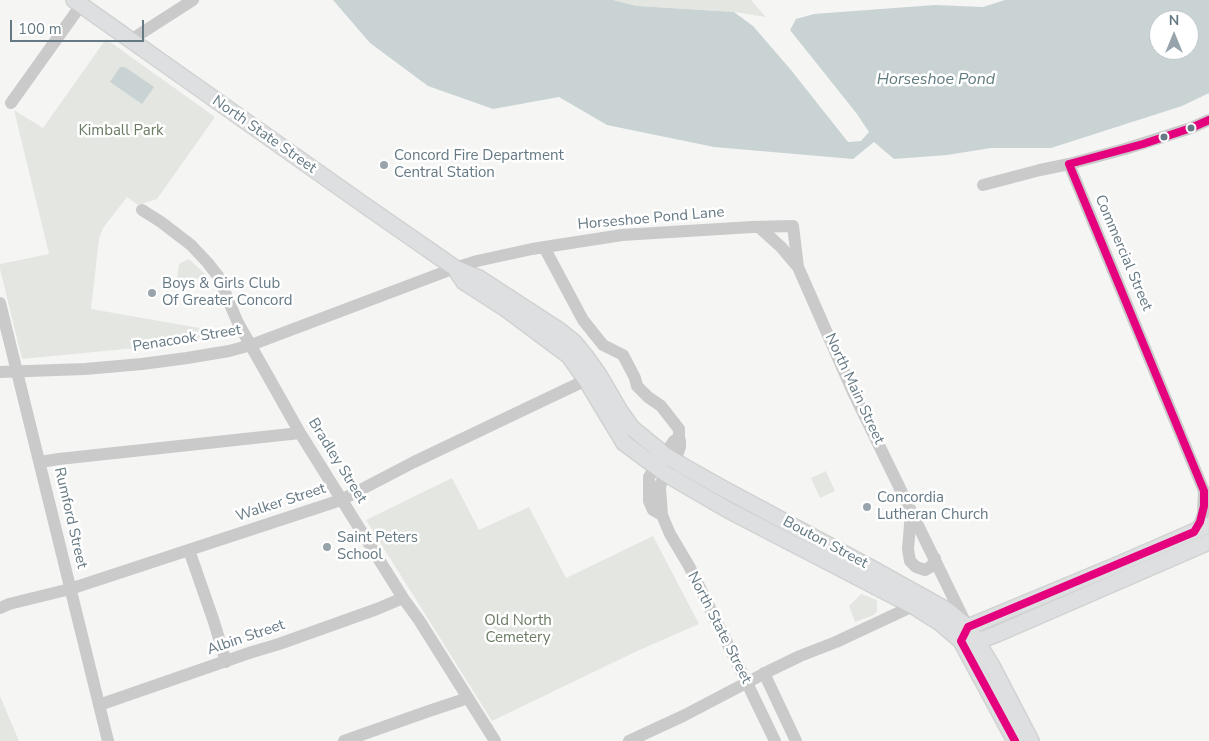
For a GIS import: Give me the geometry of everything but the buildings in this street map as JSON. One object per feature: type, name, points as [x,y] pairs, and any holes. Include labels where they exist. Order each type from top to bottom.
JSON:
[{"type":"main road","name":"North State Street","points":[[78,3],[455,268],[479,278],[559,330],[574,342],[600,375],[632,428],[670,458]]},
{"type":"main road","name":"North State Street","points":[[455,268],[464,282],[513,314],[569,356],[586,380],[624,443],[660,470]]},
{"type":"main road","name":"Bouton Street","points":[[670,458],[947,610],[968,627],[978,642]]},
{"type":"main road","name":"Bouton Street","points":[[660,470],[728,510],[913,606],[940,623],[961,641]]},
{"type":"main road","points":[[961,641],[978,642],[1120,572],[1173,549],[1194,532],[1209,525]]},
{"type":"main road","points":[[1173,549],[1206,545]]},
{"type":"main road","points":[[961,641],[968,627],[1120,572]]},
{"type":"main road","points":[[961,641],[1015,741]]},
{"type":"main road","points":[[978,642],[1031,741]]},
{"type":"street","points":[[131,41],[193,0]]},
{"type":"street","points":[[11,104],[78,3]]},
{"type":"street","points":[[983,185],[1151,142],[1209,120]]},
{"type":"street","name":"Commercial Street","points":[[1068,164],[1207,493],[1203,514],[1194,532]]},
{"type":"street","name":"Bradley Street","points":[[142,210],[191,244],[213,269],[222,283],[238,323],[300,432],[341,500],[495,741]]},
{"type":"street","name":"Horseshoe Pond Lane","points":[[455,268],[510,253],[622,235],[793,226]]},
{"type":"street","name":"North Main Street","points":[[793,226],[798,267]]},
{"type":"street","name":"North Main Street","points":[[759,227],[781,247],[798,267],[853,392],[968,627]]},
{"type":"street","points":[[544,247],[583,320],[603,345],[622,355],[635,378],[637,386],[648,398],[661,406],[679,429],[679,438],[674,442],[670,458]]},
{"type":"street","name":"Penacook Street","points":[[0,372],[85,369],[142,364],[229,351],[251,345],[455,268]]},
{"type":"street","name":"Rumford Street","points":[[0,303],[108,741]]},
{"type":"street","name":"Walker Street","points":[[0,608],[9,604],[70,589],[341,500],[414,462],[586,380]]},
{"type":"street","points":[[40,462],[300,432]]},
{"type":"street","name":"North State Street","points":[[670,458],[660,470],[649,477],[649,501],[653,510],[662,515],[670,534],[689,566],[775,741]]},
{"type":"street","points":[[911,510],[908,549],[910,561],[916,567],[925,570],[932,566],[935,558]]},
{"type":"street","points":[[189,550],[226,662]]},
{"type":"street","name":"Albin Street","points":[[99,705],[304,635],[403,598]]},
{"type":"street","points":[[629,741],[683,716],[764,673],[913,606]]},
{"type":"street","points":[[764,673],[796,741]]},
{"type":"street","points":[[344,741],[372,737],[429,711],[468,698]]},
{"type":"green space","points":[[613,0],[751,0],[766,17],[734,12],[637,6]]},
{"type":"green space","name":"Kimball Park","points":[[106,39],[215,117],[157,199],[138,205],[127,197],[103,228],[99,239],[91,309],[234,334],[146,347],[22,359],[0,264],[49,254],[14,110],[43,128]]},
{"type":"green space","points":[[189,259],[207,276],[207,280],[177,278],[179,264]]},
{"type":"green space","points":[[826,471],[835,491],[820,498],[811,478]]},
{"type":"green space","name":"Old North Cemetery","points":[[452,478],[479,530],[529,507],[566,578],[653,536],[699,624],[635,652],[492,721],[366,520]]},
{"type":"green space","points":[[861,594],[877,600],[877,611],[874,615],[855,622],[849,606]]},
{"type":"green space","points":[[0,696],[19,741],[0,741]]},
{"type":"water","name":"Horseshoe Pond","points":[[333,0],[613,0],[637,6],[734,12],[753,26],[791,70],[848,142],[861,141],[869,132],[857,114],[790,30],[796,19],[814,14],[935,5],[983,7],[1005,0],[1209,0],[1209,93],[1182,106],[1051,148],[991,148],[947,155],[894,159],[874,142],[853,159],[714,147],[607,125],[559,97],[493,109],[428,86],[370,43]]},
{"type":"water","points":[[120,67],[125,67],[154,87],[142,104],[110,82]]},
{"type":"transit line","points":[[1015,741],[961,641],[968,627],[1194,532],[1200,522],[1204,506],[1204,491],[1069,164],[1143,144],[1209,120]]},
{"type":"place","name":"Concord Fire Department Central Station","points":[[384,165]]},
{"type":"place","name":"Boys & Girls Club Of Greater Concord","points":[[152,293]]},
{"type":"place","name":"Concordia Lutheran Church","points":[[867,507]]},
{"type":"place","name":"Saint Peters School","points":[[327,547]]}]
